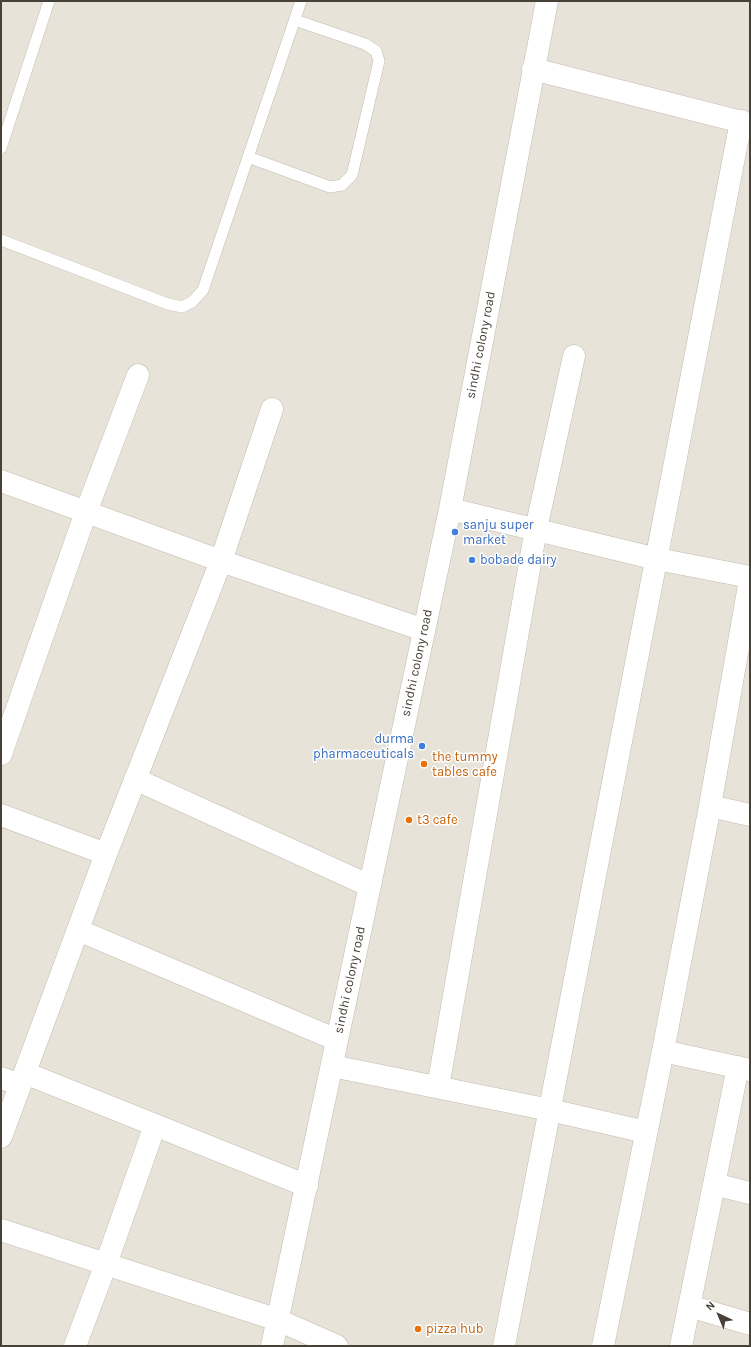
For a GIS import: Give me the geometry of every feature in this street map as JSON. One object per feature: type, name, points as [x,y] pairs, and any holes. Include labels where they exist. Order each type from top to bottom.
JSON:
[{"type":"street","name":"sindhi colony road","points":[[272,1346],[450,509],[547,1]]},
{"type":"street","points":[[504,1346],[657,559],[745,122],[533,69]]},
{"type":"street","points":[[438,1087],[536,530],[574,356]]},
{"type":"street","points":[[1,754],[86,512],[138,375]]},
{"type":"street","points":[[1,1137],[15,1079],[78,930],[135,779],[221,561],[272,408]]},
{"type":"street","points":[[1,481],[221,561],[424,630]]},
{"type":"street","points":[[450,509],[657,559],[750,578],[710,806],[663,1051],[603,1346]]},
{"type":"street","points":[[135,779],[370,886]]},
{"type":"street","points":[[710,806],[750,816]]},
{"type":"street","points":[[1,815],[106,854]]},
{"type":"street","points":[[78,930],[337,1040]]},
{"type":"street","points":[[663,1051],[744,1068],[714,1184],[681,1346]]},
{"type":"street","points":[[332,1066],[550,1110],[646,1132]]},
{"type":"street","points":[[15,1079],[154,1125],[307,1186]]},
{"type":"street","points":[[75,1346],[106,1264],[154,1125]]},
{"type":"street","points":[[714,1184],[750,1194]]},
{"type":"street","points":[[1,1230],[278,1320],[337,1346]]},
{"type":"street","points":[[689,1306],[750,1324]]},
{"type":"lane","points":[[1,148],[49,1]]},
{"type":"lane","points":[[1,240],[168,304],[182,307],[192,302],[203,290],[301,1]]},
{"type":"lane","points":[[248,157],[330,187],[342,185],[352,175],[379,61],[376,51],[365,44],[295,20]]},
{"type":"shaded area","points":[[1,1],[750,1],[750,1346],[1,1346]]},
{"type":"place","name":"sanju super market","points":[[455,532]]},
{"type":"place","name":"bobade dairy","points":[[472,560]]},
{"type":"place","name":"durma pharmaceuticals","points":[[422,746]]},
{"type":"place","name":"the tummy tables cafe","points":[[424,764]]},
{"type":"place","name":"t3 cafe","points":[[409,820]]},
{"type":"place","name":"pizza hub","points":[[418,1329]]}]
